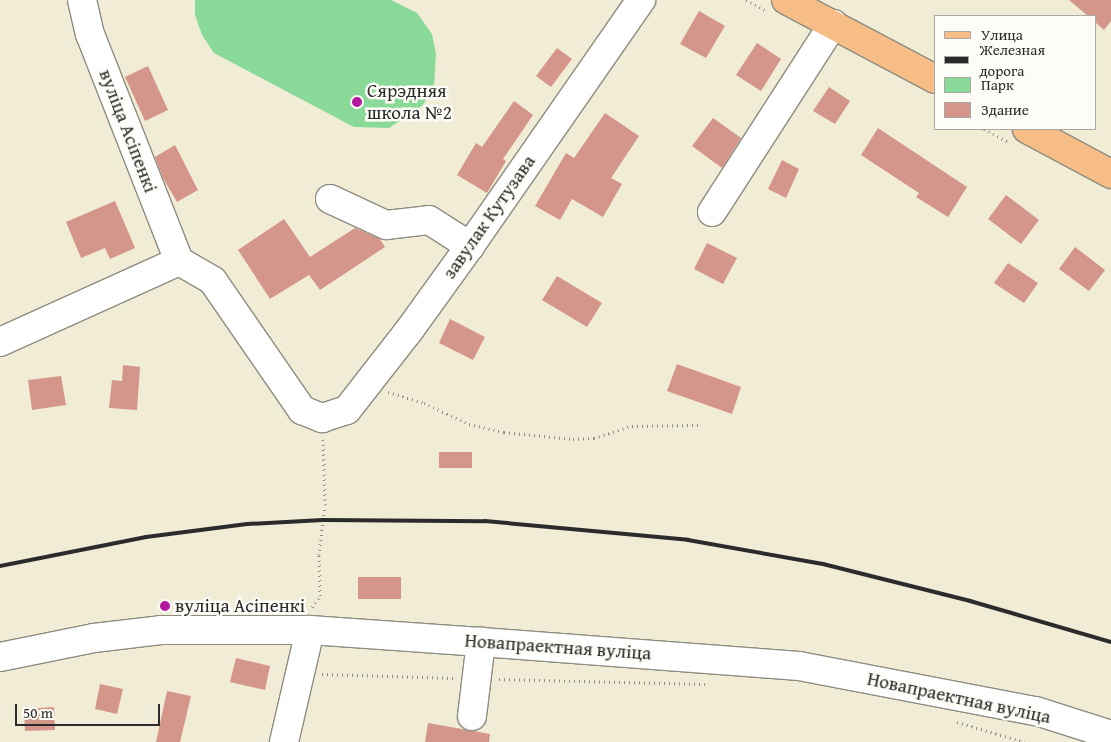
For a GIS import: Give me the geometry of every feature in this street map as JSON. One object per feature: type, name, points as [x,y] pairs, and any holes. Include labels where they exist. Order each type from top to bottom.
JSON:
[{"type":"main road","points":[[786,0],[934,78]]},
{"type":"main road","points":[[1029,130],[1111,174]]},
{"type":"street","name":"вуліца Асіпенкі","points":[[82,0],[90,34],[179,261]]},
{"type":"street","name":"завулак Кутузава","points":[[322,418],[347,410],[470,246],[641,0]]},
{"type":"street","points":[[712,212],[833,24]]},
{"type":"street","points":[[330,199],[386,225],[430,220],[470,246]]},
{"type":"street","points":[[0,342],[179,261],[213,281],[302,410],[322,418]]},
{"type":"street","points":[[284,742],[301,673],[311,619]]},
{"type":"street","name":"Новапраектная вуліца","points":[[0,657],[94,638],[161,630],[311,619],[480,642],[799,666],[1036,711],[1111,735]]},
{"type":"street","points":[[472,716],[480,642]]},
{"type":"path","points":[[366,385],[424,403],[469,424],[504,432],[573,440],[594,438],[632,426],[698,425]]},
{"type":"path","points":[[311,619],[320,596],[319,555],[325,505],[322,418]]},
{"type":"path","points":[[301,673],[712,684]]},
{"type":"path","points":[[948,719],[1024,742]]},
{"type":"green space","name":"Сярэдняя школа №2","points":[[195,0],[391,0],[417,13],[432,34],[436,54],[434,86],[423,105],[389,128],[354,127],[214,53],[202,35],[195,15]]},
{"type":"building","points":[[1069,0],[1111,0],[1111,21],[1104,30],[1096,23],[1096,15],[1087,15]]},
{"type":"building","points":[[699,11],[725,26],[706,58],[680,44]]},
{"type":"building","points":[[757,43],[781,59],[761,91],[736,75]]},
{"type":"building","points":[[557,48],[572,59],[551,87],[536,76]]},
{"type":"building","points":[[148,66],[168,110],[145,121],[125,77]]},
{"type":"building","points":[[829,87],[850,101],[835,124],[813,111]]},
{"type":"building","points":[[514,101],[533,115],[503,159],[506,161],[487,193],[457,175],[476,143],[482,147]]},
{"type":"building","points":[[605,113],[639,136],[611,178],[622,184],[603,217],[572,199],[560,220],[535,206],[566,153],[574,158]]},
{"type":"building","points":[[713,118],[741,138],[722,168],[692,146]]},
{"type":"building","points":[[878,128],[967,187],[948,217],[916,197],[919,193],[861,155]]},
{"type":"building","points":[[175,145],[198,190],[177,202],[163,178],[155,157]]},
{"type":"building","points":[[782,160],[799,169],[786,198],[768,189]]},
{"type":"building","points":[[1006,195],[1039,220],[1021,244],[988,219]]},
{"type":"building","points":[[115,201],[135,248],[110,259],[105,248],[81,258],[66,222]]},
{"type":"building","points":[[284,219],[310,257],[355,228],[380,239],[385,247],[320,290],[309,275],[270,299],[238,250]]},
{"type":"building","points":[[707,243],[737,258],[723,284],[694,269]]},
{"type":"building","points":[[1075,247],[1105,270],[1089,291],[1059,269]]},
{"type":"building","points":[[1008,263],[1038,283],[1024,303],[994,283]]},
{"type":"building","points":[[557,276],[602,303],[587,327],[542,300]]},
{"type":"building","points":[[450,319],[485,337],[473,360],[439,343]]},
{"type":"building","points":[[677,364],[741,387],[732,414],[667,391]]},
{"type":"building","points":[[123,365],[140,367],[137,410],[109,408],[112,380],[122,381]]},
{"type":"building","points":[[61,376],[66,405],[32,410],[28,380]]},
{"type":"building","points":[[439,452],[472,452],[472,468],[439,468]]},
{"type":"building","points":[[358,577],[401,577],[401,599],[358,599]]},
{"type":"building","points":[[236,658],[270,666],[265,690],[230,682]]},
{"type":"building","points":[[100,684],[123,689],[117,714],[95,709]]},
{"type":"building","points":[[167,691],[191,696],[180,742],[156,742]]},
{"type":"building","points":[[54,707],[55,730],[25,731],[24,709]]},
{"type":"building","points":[[428,723],[490,734],[489,742],[425,742]]},
{"type":"railway","points":[[0,566],[146,537],[247,524],[323,520],[485,521],[688,540],[823,564],[970,601],[1111,642]]},
{"type":"place","name":"Сярэдняя школа №2","points":[[357,102]]},
{"type":"place","name":"вуліца Асіпенкі","points":[[165,606]]}]
